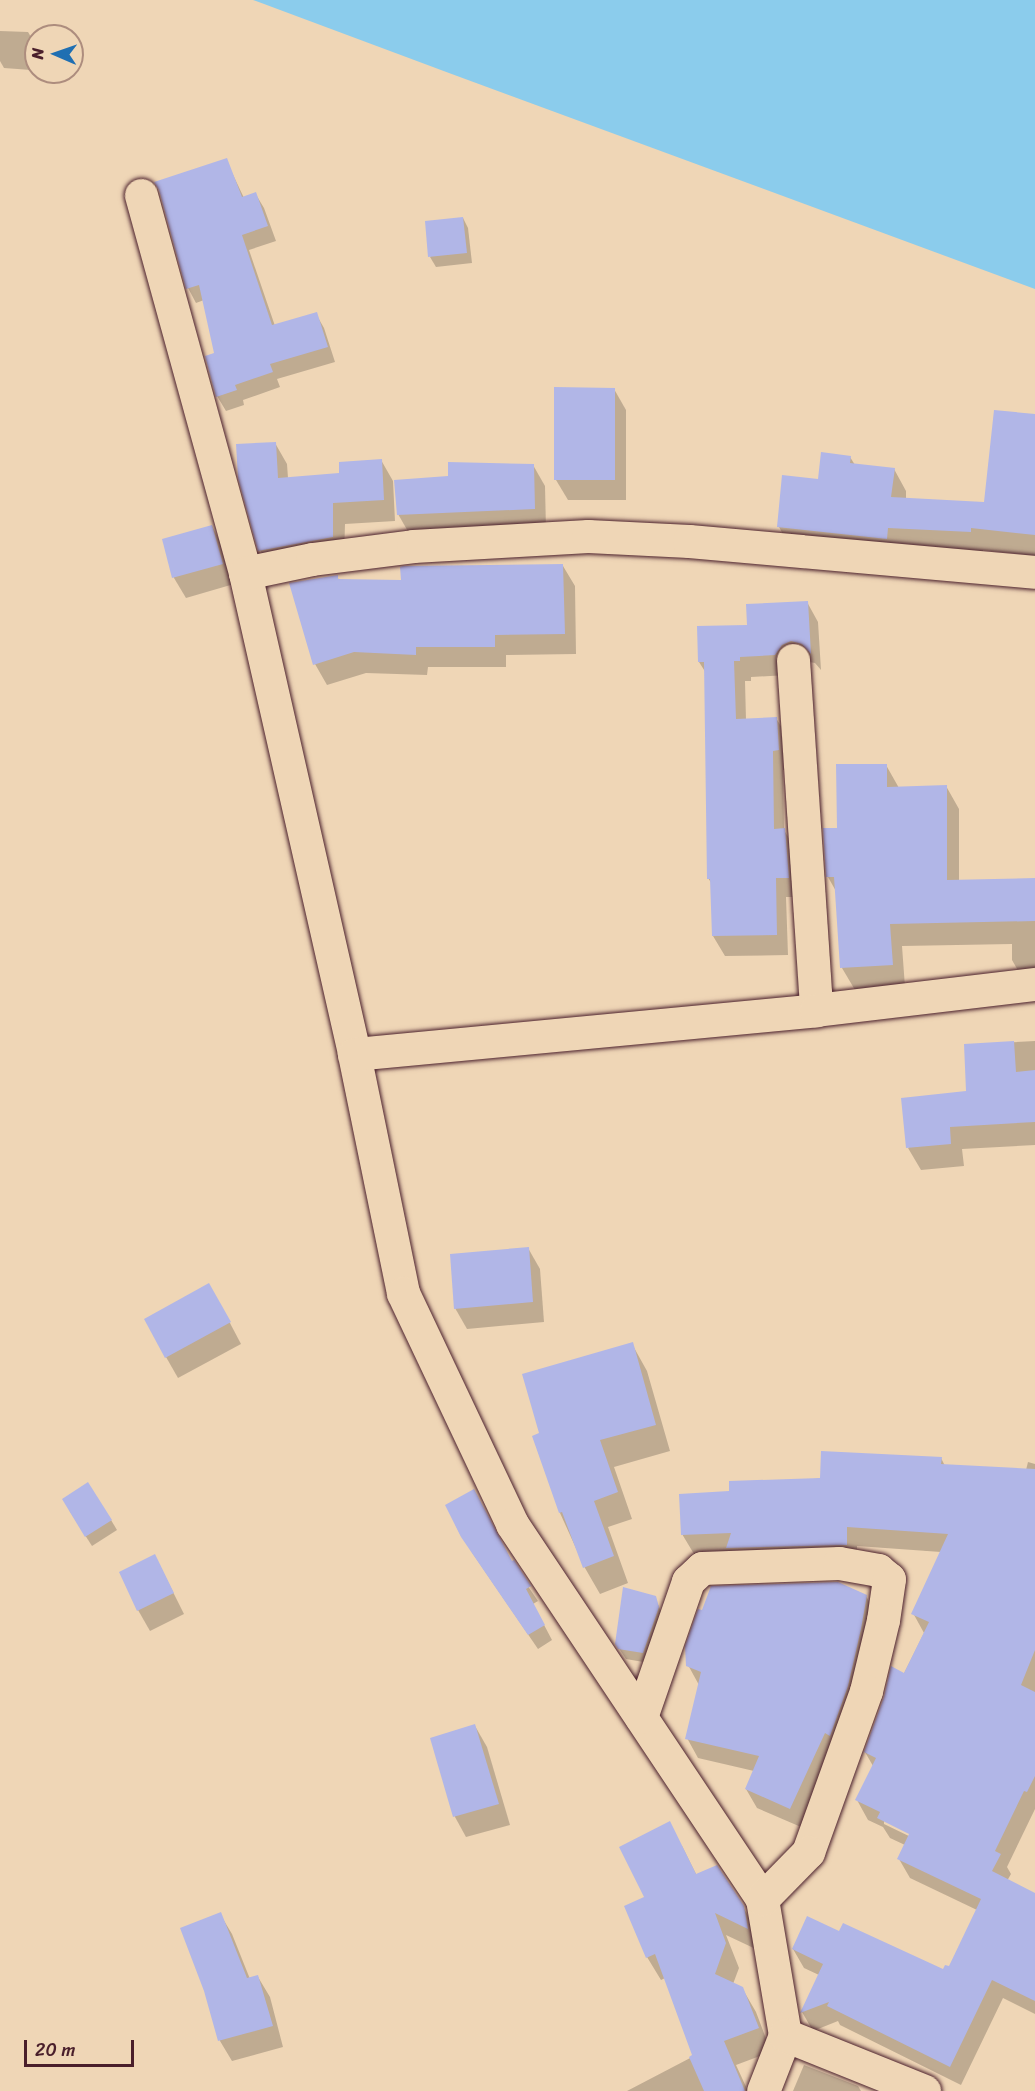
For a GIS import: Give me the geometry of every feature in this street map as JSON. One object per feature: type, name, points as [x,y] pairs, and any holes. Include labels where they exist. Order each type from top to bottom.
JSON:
[{"type":"street","points":[[141,195],[245,573],[354,1054],[403,1293],[512,1524],[762,1899],[785,2035],[763,2091]]},
{"type":"street","points":[[245,573],[312,560],[413,546],[588,536],[689,541],[1035,572]]},
{"type":"street","points":[[793,660],[816,1010]]},
{"type":"street","points":[[354,1054],[816,1010],[1035,984]]},
{"type":"street","points":[[641,1717],[688,1581],[702,1568],[839,1563],[878,1570],[889,1579],[883,1620],[866,1691],[808,1852],[762,1899]]},
{"type":"street","points":[[785,2035],[924,2091]]},
{"type":"water","points":[[253,0],[1035,0],[1035,289],[449,73]]},
{"type":"building","points":[[227,158],[242,197],[256,192],[268,226],[242,235],[272,325],[317,312],[328,347],[270,364],[273,372],[235,385],[237,390],[216,397],[205,356],[214,353],[199,285],[186,289],[159,190],[154,182]]},
{"type":"building","points":[[463,217],[467,253],[428,257],[425,221]]},
{"type":"building","points":[[554,387],[615,388],[615,480],[554,480]]},
{"type":"building","points":[[994,410],[1035,414],[1035,535],[971,528],[971,532],[888,528],[887,539],[777,527],[782,475],[818,479],[821,452],[851,456],[850,463],[895,468],[891,497],[984,502]]},
{"type":"building","points":[[276,442],[278,478],[339,473],[339,462],[382,459],[384,500],[333,503],[333,537],[258,551],[238,478],[236,444]]},
{"type":"building","points":[[448,462],[534,464],[535,509],[397,515],[394,480],[448,476]]},
{"type":"building","points":[[212,525],[223,564],[172,578],[162,539]]},
{"type":"building","points":[[563,564],[565,634],[495,635],[495,647],[416,647],[416,655],[354,652],[313,665],[289,583],[338,575],[338,579],[401,580],[400,567],[403,566]]},
{"type":"building","points":[[808,601],[811,654],[802,644],[791,641],[782,645],[775,655],[740,657],[740,661],[734,661],[736,719],[777,717],[779,750],[773,751],[774,829],[785,828],[789,878],[776,878],[777,935],[712,936],[710,879],[707,879],[704,662],[698,662],[697,626],[747,625],[746,604]]},
{"type":"building","points":[[836,764],[887,764],[887,787],[947,785],[947,880],[1035,878],[1035,921],[890,924],[893,965],[840,968],[834,877],[826,877],[823,828],[837,828]]},
{"type":"building","points":[[1014,1041],[1016,1072],[1035,1070],[1035,1122],[950,1127],[951,1144],[906,1148],[901,1098],[966,1091],[964,1044]]},
{"type":"building","points":[[529,1247],[533,1302],[454,1309],[450,1254]]},
{"type":"building","points":[[209,1283],[231,1322],[165,1358],[144,1319]]},
{"type":"building","points":[[633,1342],[656,1425],[600,1440],[618,1492],[594,1501],[614,1556],[583,1568],[562,1512],[559,1513],[532,1436],[539,1433],[522,1374]]},
{"type":"building","points":[[821,1451],[942,1457],[941,1464],[1035,1469],[1035,1650],[1021,1685],[1035,1692],[1035,1776],[1027,1792],[1024,1791],[995,1851],[1001,1854],[992,1871],[1035,1893],[1035,2001],[992,1980],[950,2067],[827,2006],[829,2002],[800,2013],[823,1964],[792,1949],[807,1916],[839,1931],[843,1923],[943,1969],[945,1965],[949,1966],[981,1899],[897,1859],[909,1834],[877,1818],[880,1812],[855,1800],[876,1758],[864,1752],[884,1697],[891,1666],[904,1673],[929,1622],[911,1614],[948,1534],[847,1527],[847,1545],[726,1548],[731,1533],[681,1535],[679,1494],[729,1491],[729,1481],[820,1478]]},
{"type":"building","points":[[88,1482],[112,1520],[85,1537],[62,1499]]},
{"type":"building","points":[[474,1489],[512,1561],[514,1560],[531,1586],[526,1589],[545,1625],[528,1635],[461,1537],[445,1505]]},
{"type":"building","points":[[155,1554],[174,1593],[137,1611],[119,1572]]},
{"type":"building","points":[[838,1582],[867,1595],[861,1629],[848,1686],[830,1736],[825,1733],[790,1809],[745,1789],[759,1756],[685,1739],[701,1672],[686,1666],[685,1646],[698,1609],[702,1610],[711,1586]]},
{"type":"building","points":[[623,1587],[656,1596],[659,1607],[643,1653],[618,1649],[615,1644]]},
{"type":"building","points":[[475,1724],[499,1804],[453,1817],[430,1738]]},
{"type":"building","points":[[670,1821],[696,1874],[717,1865],[744,1906],[748,1929],[715,1913],[726,1943],[715,1974],[743,1987],[759,2028],[724,2041],[745,2091],[704,2091],[689,2057],[692,2055],[655,1954],[646,1958],[624,1906],[644,1897],[619,1847]]},
{"type":"building","points":[[221,1912],[247,1978],[258,1975],[273,2026],[218,2041],[204,1991],[180,1928]]}]
